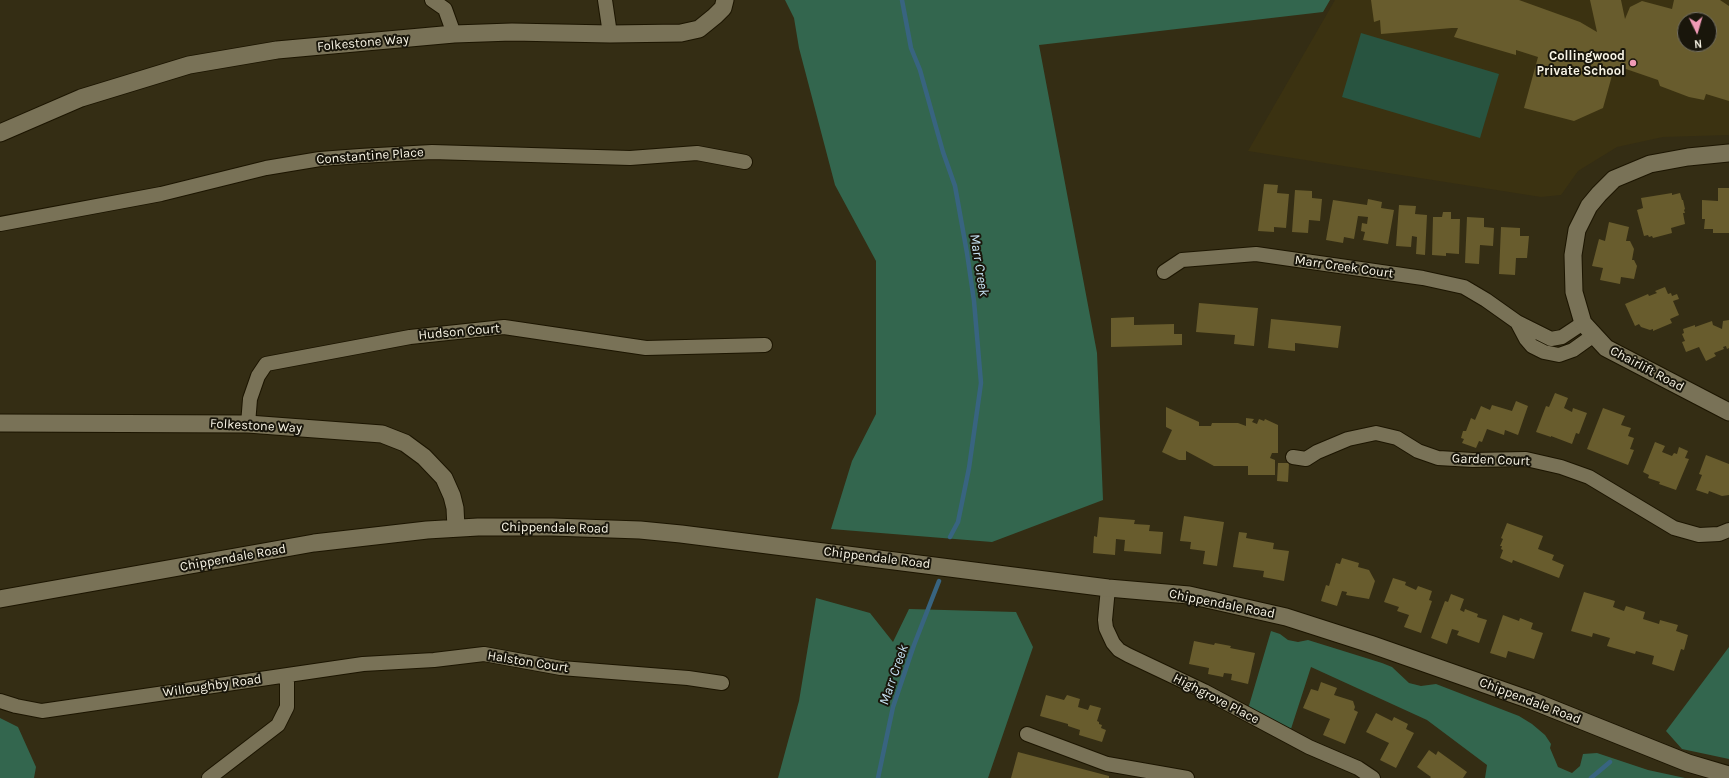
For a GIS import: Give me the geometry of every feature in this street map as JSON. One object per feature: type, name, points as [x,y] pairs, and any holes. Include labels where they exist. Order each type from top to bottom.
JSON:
[{"type":"street","points":[[432,0],[445,9],[454,34]]},
{"type":"street","points":[[605,0],[610,34]]},
{"type":"street","name":"Folkestone Way","points":[[0,133],[80,98],[189,65],[277,50],[454,34],[512,32],[610,34],[681,33],[699,29],[719,12],[725,0]]},
{"type":"street","name":"Constantine Place","points":[[0,224],[160,194],[266,168],[320,159],[353,156],[432,152],[630,158],[696,152],[745,162]]},
{"type":"street","name":"Chairlift Road","points":[[1729,153],[1688,157],[1650,164],[1614,179],[1598,194],[1589,206],[1577,230],[1573,255],[1574,292],[1589,329],[1606,348],[1729,412]]},
{"type":"street","name":"Marr Creek Court","points":[[1164,272],[1182,260],[1256,254],[1408,276],[1464,287],[1486,300],[1517,322],[1551,339],[1589,329]]},
{"type":"street","name":"Hudson Court","points":[[248,424],[250,399],[258,376],[266,364],[410,337],[504,327],[646,348],[765,345]]},
{"type":"street","name":"Folkestone Way","points":[[0,423],[248,424],[382,434],[405,443],[424,457],[444,478],[451,492],[455,508],[456,528]]},
{"type":"street","name":"Garden Court","points":[[1293,457],[1306,459],[1317,452],[1348,439],[1376,433],[1397,438],[1418,451],[1438,458],[1473,460],[1526,459],[1561,467],[1589,477],[1674,528],[1699,535],[1718,534],[1729,530]]},
{"type":"street","name":"Chippendale Road","points":[[0,599],[314,543],[366,536],[456,528],[552,527],[654,531],[844,553],[1108,588],[1189,595],[1286,617],[1370,644],[1533,701],[1688,763],[1729,775]]},
{"type":"street","name":"Highgrove Place","points":[[1108,588],[1105,620],[1106,628],[1113,643],[1120,650],[1204,691],[1309,747],[1358,768],[1373,778]]},
{"type":"street","name":"Halston Court","points":[[287,676],[363,664],[434,660],[484,654],[561,668],[688,678],[722,683]]},
{"type":"street","points":[[209,778],[278,725],[287,707],[287,676]]},
{"type":"street","name":"Willoughby Road","points":[[0,701],[16,706],[42,710],[287,676]]},
{"type":"street","points":[[1027,734],[1107,764],[1187,778]]},
{"type":"shaded area","points":[[1335,0],[1729,0],[1729,135],[1663,137],[1617,147],[1578,171],[1561,195],[1541,197],[1248,151]]},
{"type":"green space","points":[[785,0],[1330,0],[1323,12],[1039,45],[1097,353],[1103,500],[992,542],[831,529],[852,461],[876,414],[876,261],[835,185],[799,48],[794,18]]},
{"type":"green space","points":[[1361,33],[1499,74],[1480,138],[1342,97]]},
{"type":"green space","points":[[816,598],[870,613],[893,642],[909,609],[1016,612],[1033,647],[988,778],[778,778],[799,701]]},
{"type":"green space","points":[[1271,631],[1280,634],[1288,640],[1298,642],[1308,640],[1382,663],[1392,667],[1409,683],[1421,686],[1436,684],[1519,716],[1532,724],[1545,735],[1551,744],[1550,748],[1558,767],[1572,773],[1580,766],[1583,754],[1597,753],[1648,770],[1685,778],[1485,778],[1487,765],[1427,720],[1311,667],[1290,732],[1248,709]]},
{"type":"green space","points":[[1729,647],[1729,759],[1682,749],[1666,731]]},
{"type":"green space","points":[[0,718],[18,727],[36,767],[34,778],[0,778]]},
{"type":"building","name":"Collingwood Private School","points":[[1371,0],[1519,0],[1580,22],[1597,32],[1590,0],[1621,0],[1625,19],[1630,7],[1642,1],[1672,9],[1674,0],[1720,0],[1729,6],[1729,101],[1706,94],[1704,100],[1689,97],[1660,86],[1658,80],[1626,69],[1613,72],[1603,108],[1574,121],[1524,108],[1538,57],[1516,50],[1516,55],[1454,37],[1458,28],[1381,34],[1380,20],[1374,22]]},
{"type":"building","points":[[1264,184],[1278,185],[1277,193],[1289,194],[1286,228],[1274,227],[1274,232],[1258,231]]},
{"type":"building","points":[[1718,188],[1729,188],[1729,233],[1713,233],[1713,229],[1704,229],[1705,219],[1702,219],[1702,200],[1718,201]]},
{"type":"building","points":[[1295,190],[1312,191],[1312,198],[1322,199],[1320,221],[1309,220],[1308,233],[1292,232]]},
{"type":"building","points":[[1672,193],[1672,195],[1680,193],[1683,200],[1685,209],[1685,213],[1683,213],[1685,224],[1671,228],[1672,233],[1653,238],[1652,236],[1649,237],[1648,235],[1644,236],[1637,210],[1643,208],[1641,198]]},
{"type":"building","points":[[1368,199],[1382,202],[1381,208],[1394,210],[1388,244],[1363,240],[1365,232],[1361,231],[1362,223],[1367,224],[1368,217],[1358,216],[1354,239],[1344,237],[1343,243],[1326,240],[1333,200],[1367,205]]},
{"type":"building","points":[[1399,205],[1416,206],[1415,214],[1427,215],[1425,255],[1416,254],[1417,237],[1412,236],[1411,247],[1396,246]]},
{"type":"building","points":[[1443,212],[1451,212],[1451,219],[1460,219],[1459,254],[1446,253],[1446,256],[1432,255],[1433,217],[1442,217]]},
{"type":"building","points":[[1467,217],[1484,218],[1484,227],[1494,228],[1493,246],[1480,245],[1479,264],[1465,263]]},
{"type":"building","points":[[1609,222],[1629,227],[1626,241],[1630,241],[1634,249],[1632,260],[1634,260],[1637,266],[1634,279],[1621,277],[1620,284],[1600,280],[1603,268],[1592,266],[1599,239],[1605,241]]},
{"type":"building","points":[[1501,227],[1520,228],[1520,236],[1529,236],[1527,258],[1516,258],[1515,275],[1499,274]]},
{"type":"building","points":[[1665,287],[1668,294],[1671,293],[1672,296],[1677,294],[1679,299],[1673,301],[1679,315],[1670,319],[1672,323],[1653,331],[1653,329],[1650,330],[1641,327],[1639,324],[1635,326],[1625,304],[1648,294],[1649,296],[1657,293],[1655,291]]},
{"type":"building","points":[[1199,303],[1258,308],[1254,346],[1234,344],[1235,335],[1196,332]]},
{"type":"building","points":[[1134,317],[1134,325],[1174,324],[1174,334],[1182,334],[1182,345],[1111,347],[1111,318]]},
{"type":"building","points":[[1271,319],[1341,326],[1338,348],[1295,343],[1295,351],[1268,348]]},
{"type":"building","points":[[1729,320],[1729,348],[1727,349],[1726,346],[1723,347],[1724,349],[1714,353],[1716,356],[1706,361],[1699,347],[1686,352],[1682,342],[1685,341],[1682,334],[1684,333],[1683,329],[1695,325],[1695,327],[1712,321],[1713,325],[1722,329],[1723,321]]},
{"type":"building","points":[[1555,393],[1568,398],[1564,408],[1572,412],[1573,408],[1587,413],[1579,434],[1576,433],[1572,444],[1536,432],[1546,406],[1549,407]]},
{"type":"building","points":[[1516,401],[1528,406],[1518,435],[1505,430],[1504,435],[1487,429],[1482,442],[1479,441],[1476,448],[1462,443],[1464,439],[1461,438],[1463,431],[1466,431],[1471,418],[1475,420],[1481,406],[1490,410],[1492,405],[1512,411]]},
{"type":"building","points":[[1166,407],[1199,422],[1199,426],[1211,426],[1212,423],[1238,423],[1246,426],[1246,418],[1254,419],[1252,422],[1257,424],[1259,419],[1264,421],[1265,419],[1278,425],[1278,453],[1272,453],[1270,458],[1275,460],[1275,475],[1248,475],[1248,466],[1214,466],[1186,451],[1186,460],[1179,460],[1162,452],[1172,430],[1166,427]]},
{"type":"building","points":[[1603,408],[1625,416],[1621,425],[1631,428],[1628,436],[1634,438],[1630,449],[1634,450],[1628,465],[1587,449]]},
{"type":"building","points":[[1655,442],[1665,446],[1662,452],[1672,456],[1674,453],[1677,454],[1679,447],[1688,451],[1685,458],[1689,459],[1676,490],[1648,478],[1649,475],[1643,472]]},
{"type":"building","points":[[1706,455],[1729,464],[1729,495],[1722,496],[1709,491],[1708,494],[1696,490],[1702,475],[1699,474]]},
{"type":"building","points":[[1278,463],[1289,463],[1288,482],[1277,481]]},
{"type":"building","points":[[1184,516],[1224,522],[1217,566],[1203,564],[1205,551],[1190,549],[1191,542],[1180,541]]},
{"type":"building","points":[[1099,517],[1135,520],[1134,524],[1150,525],[1149,531],[1163,532],[1161,554],[1124,551],[1125,540],[1116,539],[1115,555],[1093,553],[1094,536],[1097,537]]},
{"type":"building","points":[[1507,523],[1543,536],[1538,549],[1554,555],[1552,560],[1564,565],[1559,578],[1513,560],[1512,563],[1500,558],[1503,550],[1501,549],[1502,546],[1500,546],[1503,539],[1501,538]]},
{"type":"building","points":[[1239,532],[1247,533],[1246,538],[1274,543],[1273,549],[1289,551],[1284,581],[1263,577],[1264,571],[1233,567]]},
{"type":"building","points":[[1342,558],[1359,563],[1358,567],[1369,570],[1375,581],[1369,599],[1346,595],[1347,592],[1342,591],[1337,606],[1321,601],[1326,585],[1329,586],[1336,563],[1340,564]]},
{"type":"building","points":[[1393,578],[1406,582],[1405,585],[1416,590],[1418,586],[1432,591],[1429,600],[1432,601],[1421,633],[1404,627],[1409,615],[1397,611],[1399,607],[1384,602]]},
{"type":"building","points":[[1584,592],[1615,601],[1613,607],[1624,611],[1626,606],[1645,612],[1643,619],[1659,624],[1660,620],[1678,625],[1676,631],[1688,635],[1684,650],[1681,649],[1674,671],[1652,664],[1654,656],[1636,651],[1635,654],[1607,646],[1610,638],[1593,633],[1592,637],[1571,631]]},
{"type":"building","points":[[1451,594],[1464,599],[1460,610],[1464,612],[1465,609],[1478,614],[1477,617],[1487,620],[1479,643],[1457,635],[1459,631],[1452,629],[1447,644],[1431,638],[1445,601],[1448,602]]},
{"type":"building","points":[[1503,615],[1519,621],[1520,618],[1533,623],[1531,629],[1543,633],[1534,659],[1508,651],[1506,658],[1490,653]]},
{"type":"building","points":[[1194,641],[1214,645],[1215,643],[1231,646],[1230,648],[1255,653],[1248,684],[1231,680],[1232,674],[1224,673],[1223,677],[1208,674],[1209,668],[1189,664]]},
{"type":"building","points":[[1321,682],[1337,688],[1334,695],[1353,701],[1355,707],[1354,710],[1358,712],[1345,744],[1323,735],[1330,719],[1303,708],[1311,689],[1318,691]]},
{"type":"building","points":[[1046,695],[1064,700],[1067,695],[1080,699],[1078,707],[1088,710],[1090,705],[1101,708],[1097,721],[1102,725],[1101,728],[1106,730],[1102,742],[1079,735],[1080,730],[1068,726],[1068,724],[1040,716]]},
{"type":"building","points":[[1376,713],[1392,721],[1394,717],[1408,724],[1406,729],[1414,733],[1396,768],[1380,760],[1389,743],[1366,732]]},
{"type":"building","points":[[1429,750],[1436,755],[1438,751],[1467,772],[1463,778],[1430,778],[1431,777],[1417,767]]},
{"type":"building","points":[[1018,752],[1109,776],[1109,778],[1011,778]]},
{"type":"waterway","name":"Marr Creek","points":[[902,0],[911,48],[920,70],[943,152],[955,186],[974,301],[981,383],[969,468],[958,522],[950,537]]},
{"type":"waterway","name":"Marr Creek","points":[[878,778],[893,707],[914,645],[939,581]]},
{"type":"waterway","points":[[1591,778],[1610,762]]},
{"type":"place","name":"Collingwood Private School","points":[[1633,63]]}]
